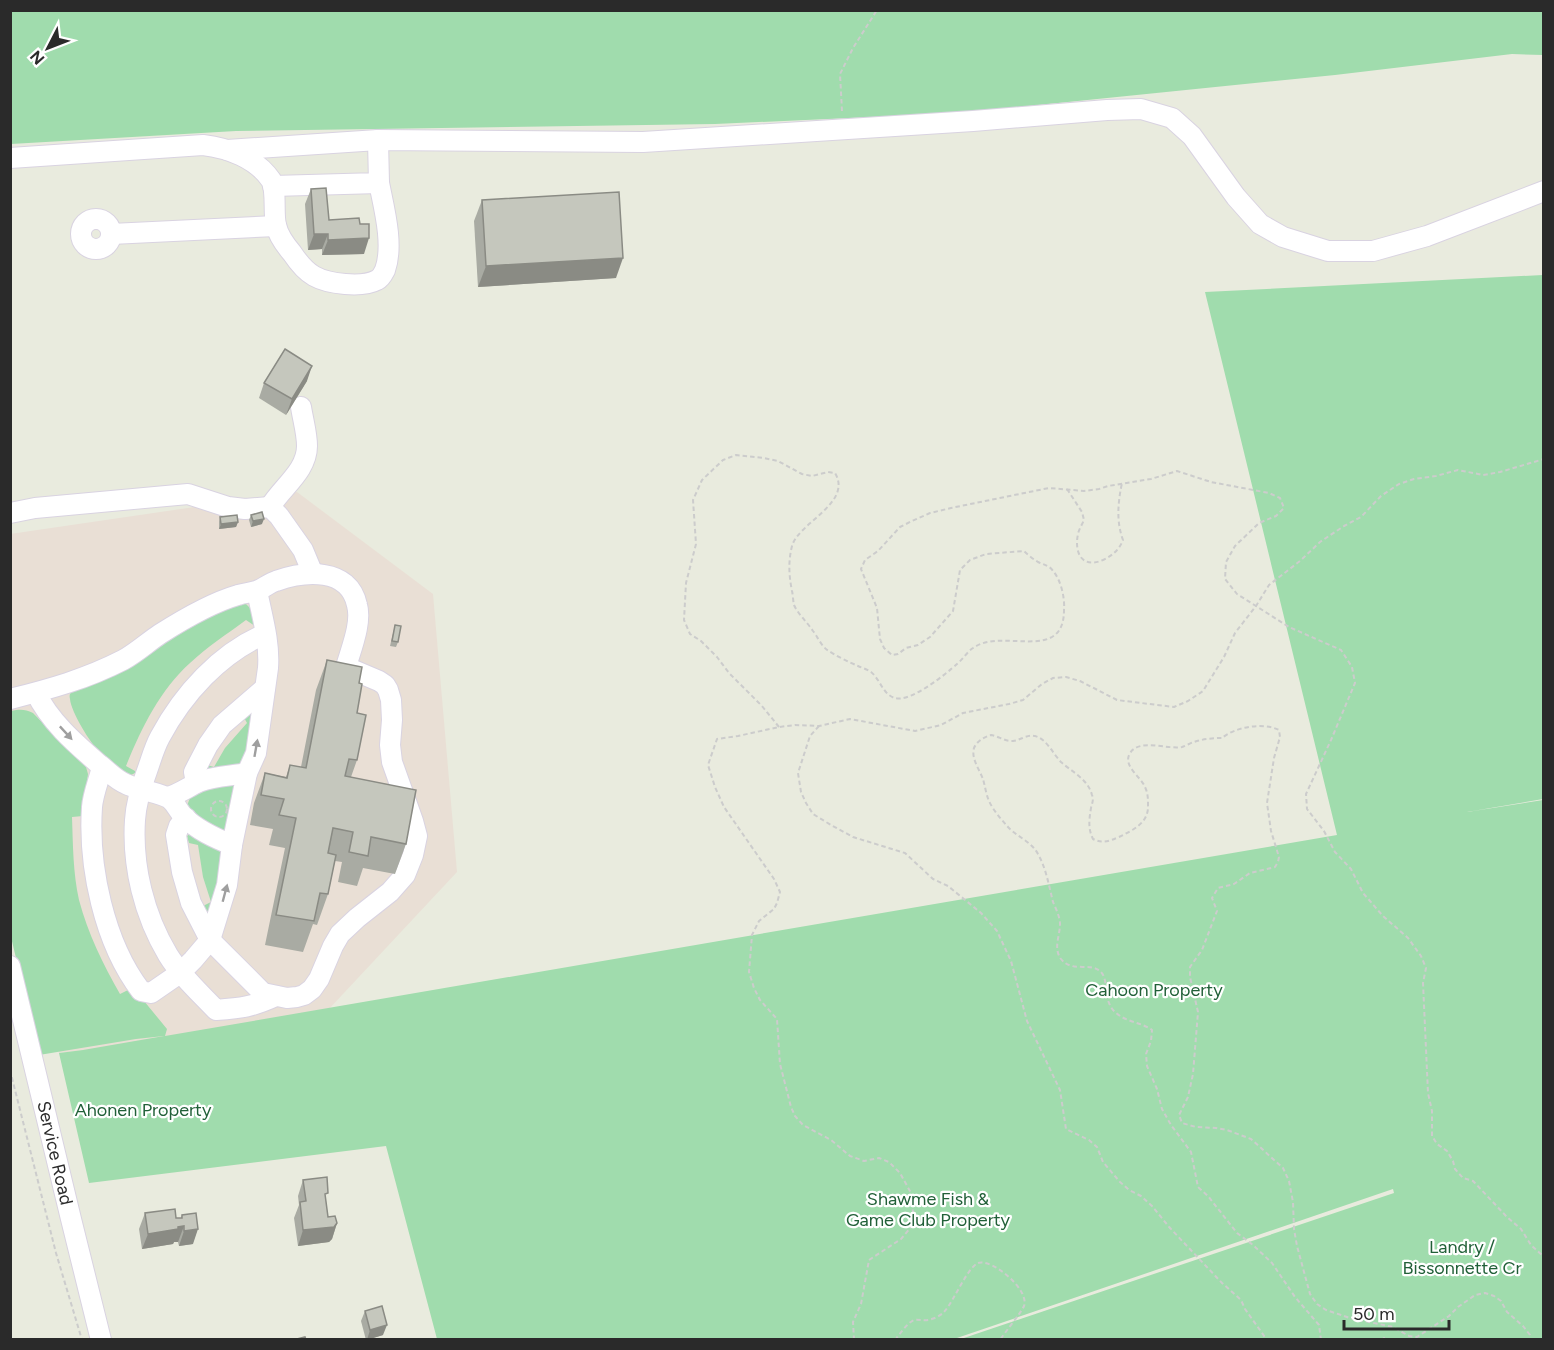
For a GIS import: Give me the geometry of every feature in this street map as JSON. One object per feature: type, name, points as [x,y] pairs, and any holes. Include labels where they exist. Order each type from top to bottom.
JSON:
[{"type":"street","points":[[226,150],[378,140],[643,142],[1141,109],[1172,118],[1192,136],[1236,197],[1260,224],[1283,237],[1328,251],[1373,250],[1427,236],[1544,191]]},
{"type":"street","points":[[10,158],[203,145],[238,154],[258,167],[272,181],[276,226],[289,250],[302,267],[313,276],[328,282],[366,283],[381,277],[388,257],[385,213],[379,183],[378,140]]},
{"type":"street","points":[[273,186],[379,183]]},
{"type":"street","points":[[111,234],[276,226]]},
{"type":"street","points":[[10,513],[35,508],[188,494],[228,507],[245,509],[270,507],[299,470],[305,456],[307,438],[301,407]]},
{"type":"street","points":[[270,507],[303,550],[313,574]]},
{"type":"street","points":[[10,699],[93,675],[126,658],[160,634],[192,616],[238,595],[257,591],[276,581],[306,574],[327,574],[339,579],[351,591],[357,604],[358,621],[346,667],[385,685],[391,700],[392,762],[417,836],[405,875],[390,892],[340,934],[312,989],[304,995],[286,998],[263,993],[210,940],[191,903],[182,872],[176,835],[179,826],[186,819]]},
{"type":"street","points":[[102,767],[92,805],[97,889],[107,926],[130,977],[141,991],[151,993],[180,973],[210,940],[227,885],[232,845],[247,773],[256,753],[269,660],[257,591]]},
{"type":"street","points":[[265,634],[247,642],[228,655],[202,679],[179,706],[159,739],[138,799],[135,848],[138,877],[147,909],[159,937],[180,973],[216,1010],[258,1005],[276,996]]},
{"type":"street","points":[[196,783],[194,772],[222,725],[265,688]]},
{"type":"street","points":[[36,693],[44,708],[67,734],[102,767],[121,782],[141,790],[168,797],[205,780],[247,773]]},
{"type":"street","points":[[168,797],[186,819],[203,832],[232,845]]},
{"type":"street","name":"Service Road","points":[[10,966],[101,1340]]},
{"type":"path","points":[[843,129],[840,74],[877,10]]},
{"type":"path","points":[[779,727],[762,706],[729,674],[717,657],[701,641],[690,634],[684,620],[686,583],[696,544],[693,500],[702,480],[723,460],[736,455],[764,458],[778,461],[802,474],[812,476],[828,472],[835,473],[839,484],[833,499],[792,543],[788,570],[794,604],[826,649],[870,671],[892,697],[898,699],[908,697],[939,680],[970,650],[981,643],[1047,640],[1056,636],[1062,630],[1065,606],[1055,572],[1047,565],[1038,562],[1024,551],[986,554],[970,560],[960,570],[953,611],[930,637],[918,645],[892,655],[884,648],[880,639],[877,608],[861,569],[865,560],[878,551],[900,527],[930,513],[1010,495],[1049,488],[1084,491],[1099,489],[1151,479],[1177,471],[1211,482],[1280,498],[1284,508],[1281,512],[1259,523],[1235,546],[1226,562],[1225,579],[1237,594],[1289,627],[1341,650],[1352,668],[1355,683],[1306,794],[1307,809],[1324,831],[1335,852],[1351,869],[1363,893],[1383,916],[1408,938],[1421,956],[1426,968],[1423,983],[1432,1136],[1437,1144],[1447,1151],[1455,1169],[1463,1178],[1473,1181],[1521,1229],[1531,1245],[1544,1257]]},
{"type":"path","points":[[854,1340],[853,1322],[861,1304],[869,1260],[901,1239],[912,1226],[911,1192],[900,1173],[889,1162],[879,1158],[864,1161],[850,1156],[831,1140],[803,1125],[791,1107],[780,1064],[777,1019],[760,1000],[750,972],[752,935],[759,921],[774,909],[780,892],[774,879],[724,807],[715,787],[708,765],[717,739],[779,727],[819,726],[850,719],[915,731],[941,725],[963,713],[1023,700],[1047,681],[1066,676],[1117,700],[1174,707],[1188,702],[1203,691],[1224,657],[1235,633],[1269,585],[1320,542],[1361,518],[1381,496],[1399,484],[1414,479],[1458,470],[1483,475],[1544,459]]},
{"type":"path","points":[[1067,489],[1082,512],[1084,520],[1078,532],[1077,544],[1080,555],[1085,562],[1092,564],[1109,557],[1119,549],[1123,540],[1119,530],[1118,513],[1122,483]]},
{"type":"path","points":[[819,726],[810,736],[798,773],[801,792],[813,814],[853,837],[905,853],[927,875],[948,886],[973,906],[997,931],[1011,961],[1027,1021],[1059,1090],[1066,1129],[1089,1140],[1097,1147],[1103,1162],[1120,1182],[1152,1206],[1192,1252],[1241,1300],[1267,1340]]},
{"type":"path","points":[[1321,1340],[1318,1325],[1272,1263],[1237,1233],[1208,1196],[1198,1187],[1191,1152],[1162,1109],[1157,1089],[1146,1066],[1146,1054],[1152,1030],[1115,1013],[1106,997],[1105,980],[1100,971],[1093,968],[1074,967],[1062,960],[1057,943],[1060,923],[1038,853],[1005,824],[989,801],[973,754],[975,746],[985,737],[991,735],[1014,741],[1031,736],[1038,737],[1044,742],[1061,762],[1086,783],[1091,791],[1094,800],[1088,830],[1093,839],[1099,843],[1124,834],[1145,820],[1148,797],[1144,785],[1128,762],[1129,755],[1137,747],[1151,744],[1171,748],[1183,747],[1195,741],[1222,738],[1238,729],[1271,726],[1279,730],[1280,737],[1267,803],[1279,857],[1278,862],[1275,867],[1250,873],[1234,884],[1218,888],[1212,898],[1217,911],[1202,950],[1190,967],[1198,1012],[1193,1074],[1188,1097],[1179,1115],[1182,1123],[1227,1130],[1251,1139],[1283,1168],[1289,1181],[1293,1202],[1294,1230],[1310,1294],[1317,1304],[1326,1310],[1350,1318],[1393,1327],[1409,1336],[1418,1337],[1475,1295],[1485,1293],[1501,1301],[1507,1312],[1530,1335],[1530,1340]]},
{"type":"path","points":[[215,801],[225,803],[227,808],[224,815],[219,817],[212,814],[211,808],[215,801]]},
{"type":"path","points":[[10,1070],[56,1253],[82,1340]]},
{"type":"path","points":[[895,1340],[911,1322],[917,1319],[928,1320],[938,1317],[945,1310],[971,1269],[978,1263],[985,1263],[993,1266],[1017,1284],[1024,1298],[1024,1306],[1000,1340]]},
{"type":"path","points":[[1381,1340],[1384,1338],[1387,1340]]},
{"type":"path","points":[[1098,1340],[1113,1340]]},
{"type":"shaded area","points":[[297,492],[433,594],[457,872],[315,1024],[59,1053],[11,853],[10,534]]},
{"type":"green space","points":[[11,11],[1543,11],[1543,55],[1512,54],[1335,75],[959,113],[715,124],[236,131],[11,144]]},
{"type":"green space","points":[[1543,275],[1543,799],[1467,812],[1543,800],[1543,1339],[961,1339],[1394,1193],[1393,1189],[954,1339],[437,1339],[386,1146],[89,1183],[59,1053],[164,1036],[39,1055],[11,937],[10,709],[33,713],[86,767],[88,774],[83,816],[72,817],[79,900],[96,948],[120,994],[130,989],[144,1001],[167,1029],[165,1036],[1337,835],[1205,292]]},
{"type":"green space","points":[[245,603],[255,613],[255,626],[246,620],[197,657],[179,674],[169,685],[138,738],[126,766],[135,773],[131,775],[118,769],[96,749],[87,735],[71,705],[72,690],[220,611]]},
{"type":"green space","points":[[253,711],[243,764],[202,770],[204,764],[214,767],[225,748],[247,723],[242,714]]},
{"type":"green space","points":[[235,783],[228,835],[201,824],[187,806],[191,795],[206,788]]},
{"type":"green space","points":[[190,834],[225,854],[209,912],[203,906],[211,902],[203,877],[198,845],[189,843],[187,836]]},
{"type":"building","points":[[326,188],[329,220],[359,218],[360,224],[369,224],[369,238],[328,240],[328,234],[314,234],[311,189]]},
{"type":"building","points":[[619,192],[623,258],[486,266],[482,200]]},
{"type":"building","points":[[285,349],[312,366],[292,399],[264,383]]},
{"type":"building","points":[[262,512],[264,519],[253,521],[251,515]]},
{"type":"building","points":[[237,515],[238,522],[221,524],[220,517]]},
{"type":"building","points":[[395,625],[401,626],[398,642],[392,641]]},
{"type":"building","points":[[327,660],[362,667],[359,683],[362,684],[357,713],[366,715],[357,760],[349,759],[345,776],[416,790],[406,844],[371,837],[368,856],[349,852],[353,832],[333,828],[328,853],[336,855],[328,894],[320,893],[314,921],[276,915],[296,818],[279,815],[284,799],[261,795],[265,773],[287,778],[290,765],[306,768]]},
{"type":"building","points":[[327,1177],[328,1193],[325,1194],[328,1217],[335,1216],[337,1223],[334,1227],[303,1230],[300,1202],[306,1201],[303,1180]]},
{"type":"building","points":[[175,1209],[176,1218],[196,1213],[198,1229],[184,1231],[184,1226],[148,1234],[145,1213]]},
{"type":"building","points":[[382,1306],[387,1325],[370,1330],[365,1311]]},
{"type":"park label","name":"Cahoon Property","points":[[1154,990]]},
{"type":"park label","name":"Ahonen Property","points":[[143,1110]]},
{"type":"park label","name":"Shawme Fish & Game Club Property","points":[[928,1209]]},
{"type":"park label","name":"Landry / Bissonnette Cr","points":[[1462,1257]]}]
